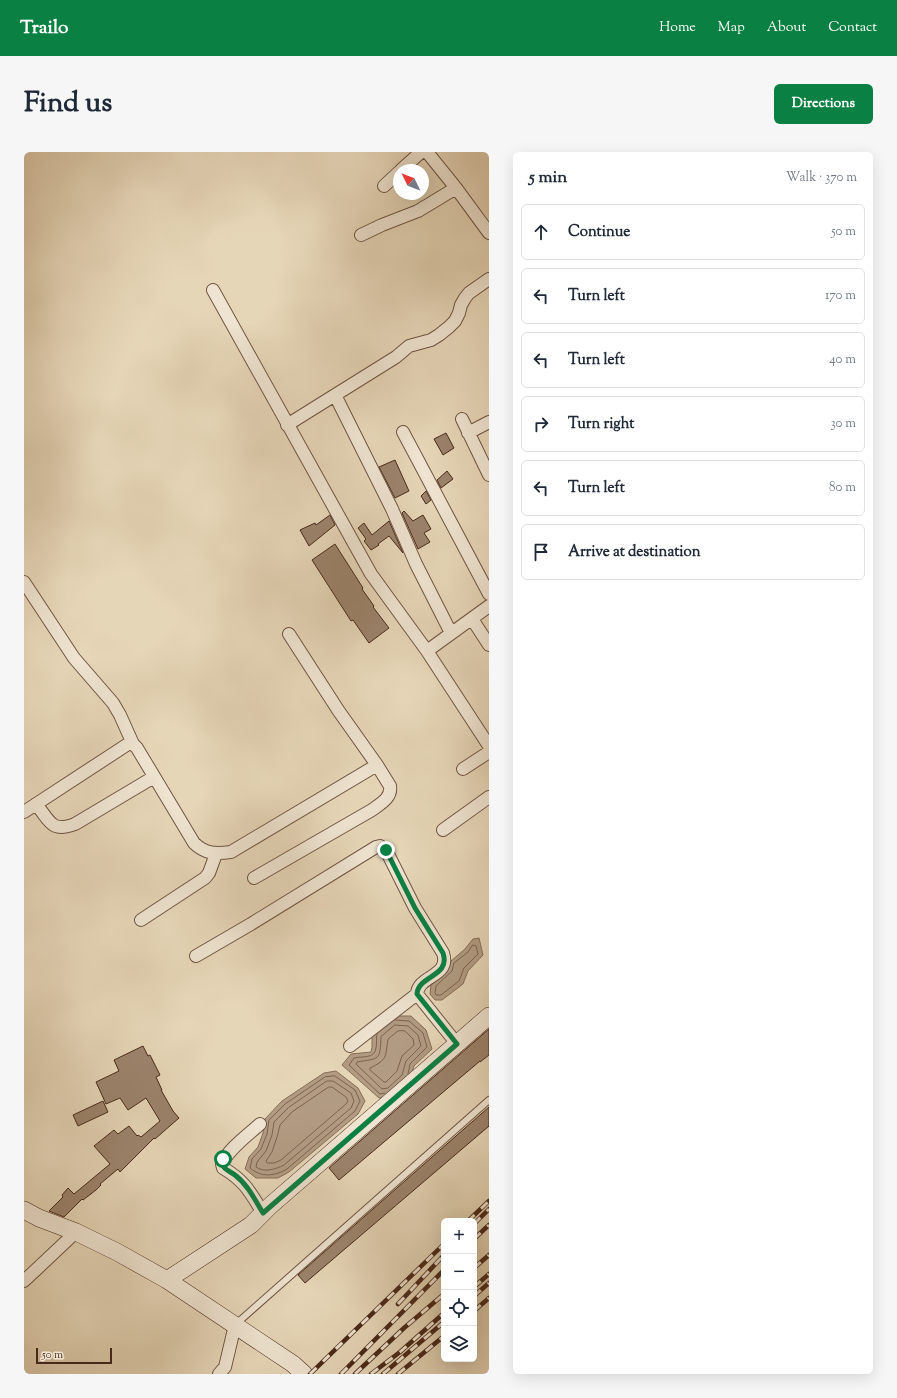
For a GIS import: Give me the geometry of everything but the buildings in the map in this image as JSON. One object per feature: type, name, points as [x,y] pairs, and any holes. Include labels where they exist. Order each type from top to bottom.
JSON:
[{"type":"street","points":[[408,164],[421,152]]},
{"type":"street","points":[[427,152],[489,233]]},
{"type":"street","points":[[384,186],[393,178]]},
{"type":"street","points":[[361,235],[418,210],[456,188]]},
{"type":"street","points":[[287,425],[396,357],[409,346],[430,340],[439,335],[455,321],[459,313],[460,305],[469,293],[489,279]]},
{"type":"street","points":[[213,290],[371,574],[427,651],[489,746]]},
{"type":"street","points":[[335,395],[392,509],[416,564],[451,633]]},
{"type":"street","points":[[462,419],[489,475]]},
{"type":"street","points":[[468,433],[489,422]]},
{"type":"street","points":[[403,432],[489,594]]},
{"type":"street","points":[[24,582],[74,658],[114,703],[133,744],[137,748],[194,843],[205,851],[216,854],[231,852],[377,764]]},
{"type":"street","points":[[427,651],[489,606]]},
{"type":"street","points":[[472,619],[489,645]]},
{"type":"street","points":[[254,878],[372,810],[384,801],[390,794],[391,790],[377,764],[338,710],[289,634]]},
{"type":"street","points":[[24,812],[128,744],[133,744]]},
{"type":"street","points":[[463,769],[489,752]]},
{"type":"street","points":[[36,804],[52,824],[58,828],[65,828],[75,824],[154,778]]},
{"type":"street","points":[[443,830],[489,797]]},
{"type":"street","points":[[196,956],[380,846],[386,850],[415,908],[443,953],[445,965],[439,972],[421,984],[417,994],[350,1046]]},
{"type":"street","points":[[140,920],[205,878],[216,854]]},
{"type":"street","points":[[417,994],[457,1044]]},
{"type":"street","points":[[167,1280],[252,1225],[263,1213],[489,1016]]},
{"type":"street","points":[[260,1124],[230,1151],[223,1159],[222,1164],[223,1168],[235,1175],[247,1187],[263,1213]]},
{"type":"street","points":[[24,1210],[39,1218],[76,1232],[117,1252],[167,1280],[293,1364],[304,1374]]},
{"type":"street","points":[[24,1281],[76,1232]]},
{"type":"street","points":[[219,1374],[225,1367],[235,1325]]},
{"type":"lane","points":[[235,1325],[489,1100]]},
{"type":"water","points":[[479,938],[483,955],[468,971],[463,984],[442,1000],[435,1000],[430,994],[431,985],[448,968],[451,961],[465,949],[473,939]]},
{"type":"water","points":[[392,1016],[411,1016],[426,1030],[432,1049],[414,1066],[410,1079],[392,1096],[379,1098],[342,1065],[351,1054],[371,1052],[372,1033]]},
{"type":"water","points":[[336,1071],[358,1088],[365,1101],[358,1114],[289,1172],[278,1178],[256,1178],[245,1169],[249,1157],[258,1147],[263,1133],[265,1119],[282,1101],[324,1073]]},
{"type":"railway","points":[[471,1218],[489,1201]]},
{"type":"railway","points":[[477,1221],[489,1209]]},
{"type":"railway","points":[[477,1236],[489,1225]]},
{"type":"railway","points":[[310,1374],[441,1247]]},
{"type":"railway","points":[[477,1265],[489,1255]]},
{"type":"railway","points":[[398,1304],[441,1258]]},
{"type":"railway","points":[[341,1374],[441,1273]]},
{"type":"railway","points":[[477,1284],[489,1274]]},
{"type":"railway","points":[[477,1293],[489,1283]]},
{"type":"railway","points":[[355,1374],[404,1328],[441,1297]]},
{"type":"railway","points":[[477,1308],[489,1298]]},
{"type":"railway","points":[[371,1374],[400,1352],[441,1316]]},
{"type":"railway","points":[[383,1374],[441,1325]]},
{"type":"railway","points":[[398,1374],[441,1338]]},
{"type":"route","points":[[223,1159],[223,1168],[241,1180],[263,1213],[457,1044],[417,994],[421,984],[439,972],[445,965],[445,960],[443,953],[415,908],[386,850]]}]
